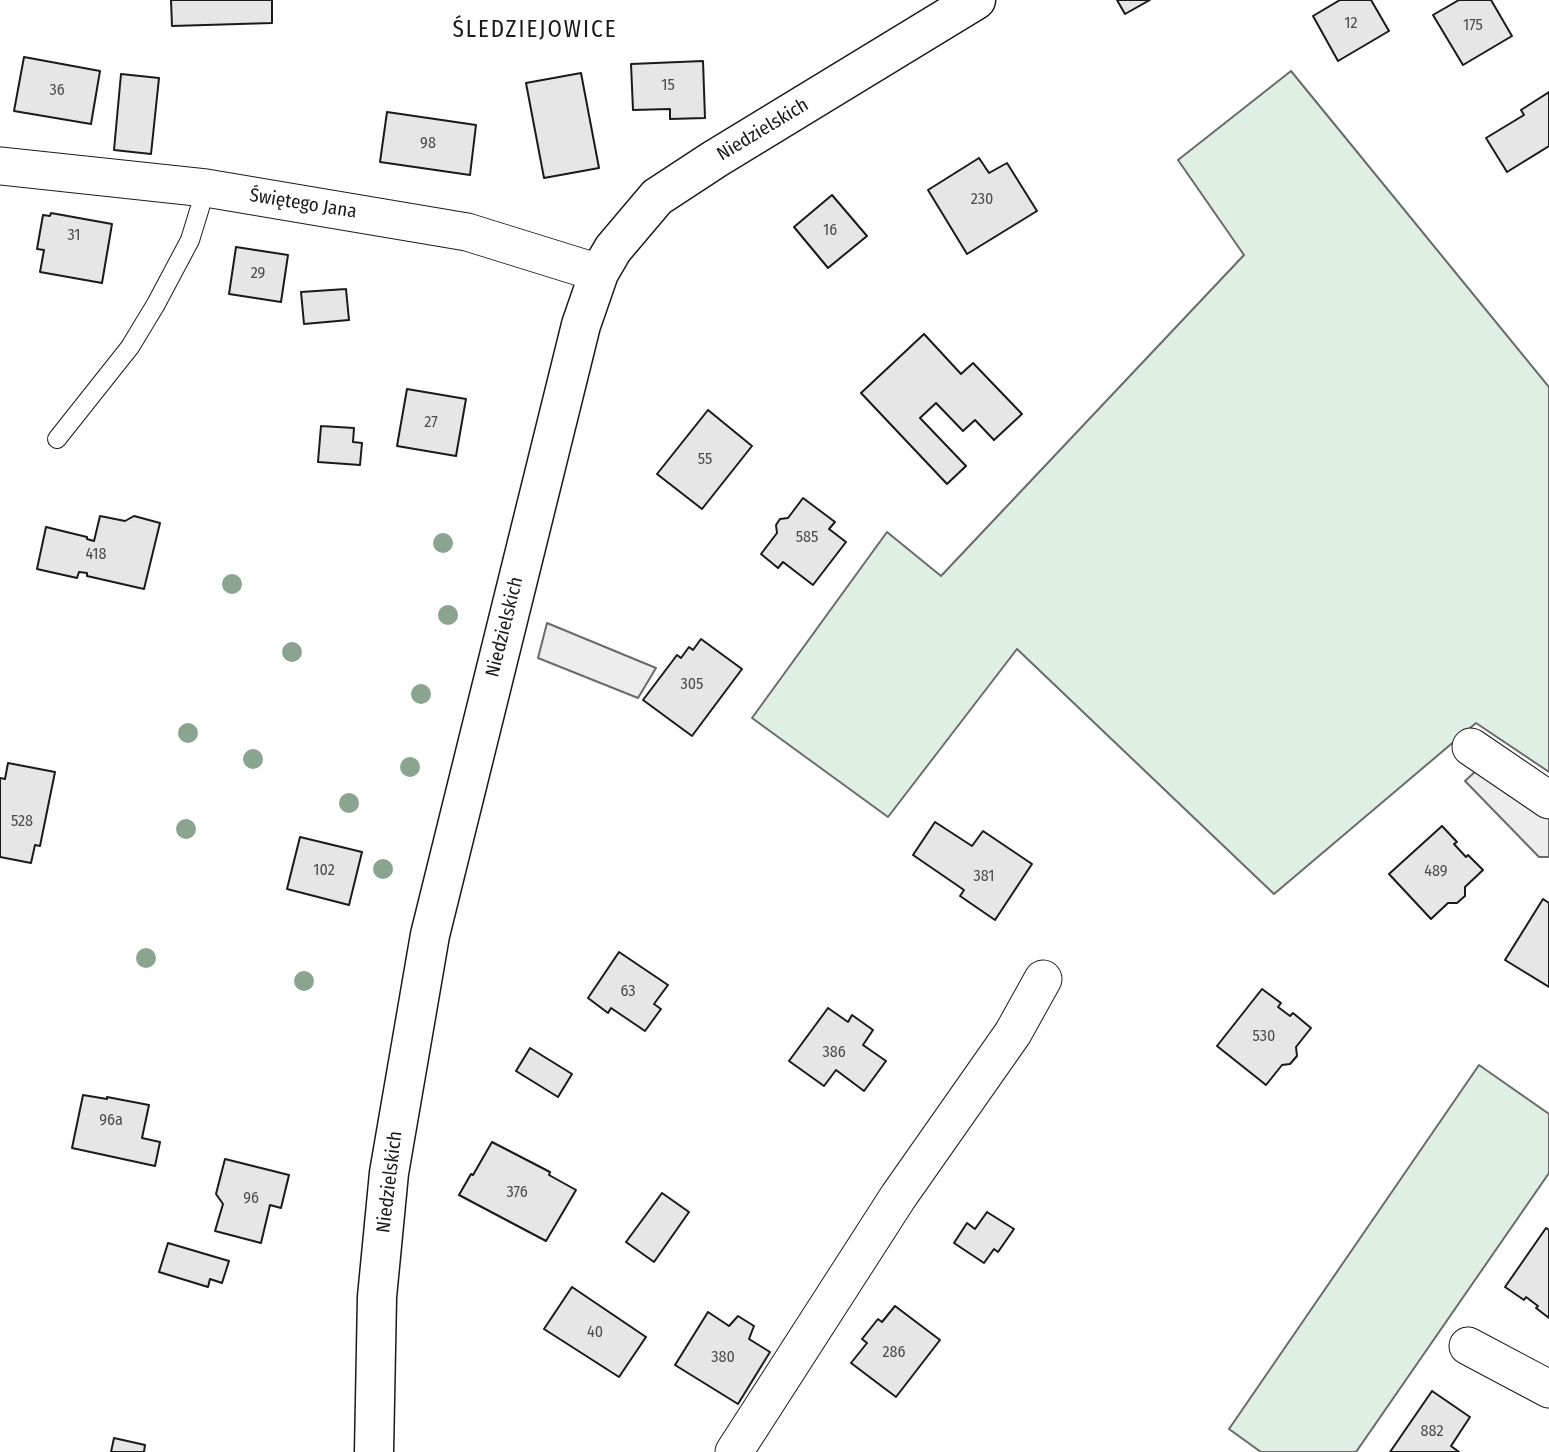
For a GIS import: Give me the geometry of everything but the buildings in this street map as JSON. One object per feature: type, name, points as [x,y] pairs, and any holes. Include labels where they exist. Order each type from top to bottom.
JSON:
[{"type":"street","name":"Niedzielskich","points":[[374,1452],[377,1297],[389,1172],[430,935],[577,338],[599,273],[614,248],[657,197],[976,0]]},
{"type":"street","name":"Świętego Jana","points":[[0,166],[206,188],[467,232],[599,273]]},
{"type":"street","points":[[1471,747],[1549,800]]},
{"type":"street","points":[[734,1452],[898,1197],[1013,1033],[1043,979]]},
{"type":"street","points":[[1468,1346],[1549,1389]]},
{"type":"lane","points":[[57,439],[130,347],[143,326],[190,240],[206,188]]},
{"type":"green space","points":[[1291,71],[1549,387],[1549,772],[1476,723],[1274,894],[1017,649],[888,817],[752,718],[887,532],[941,576],[1244,255],[1178,160]]},
{"type":"green space","points":[[1479,1065],[1549,1114],[1549,1173],[1356,1452],[1261,1452],[1229,1429]]},
{"type":"shaded area","points":[[547,623],[656,668],[638,698],[538,658]]},
{"type":"shaded area","points":[[1478,769],[1549,816],[1549,857],[1539,857],[1465,781]]},
{"type":"district","name":"ŚLEDZIEJOWICE","points":[[535,31]]}]
